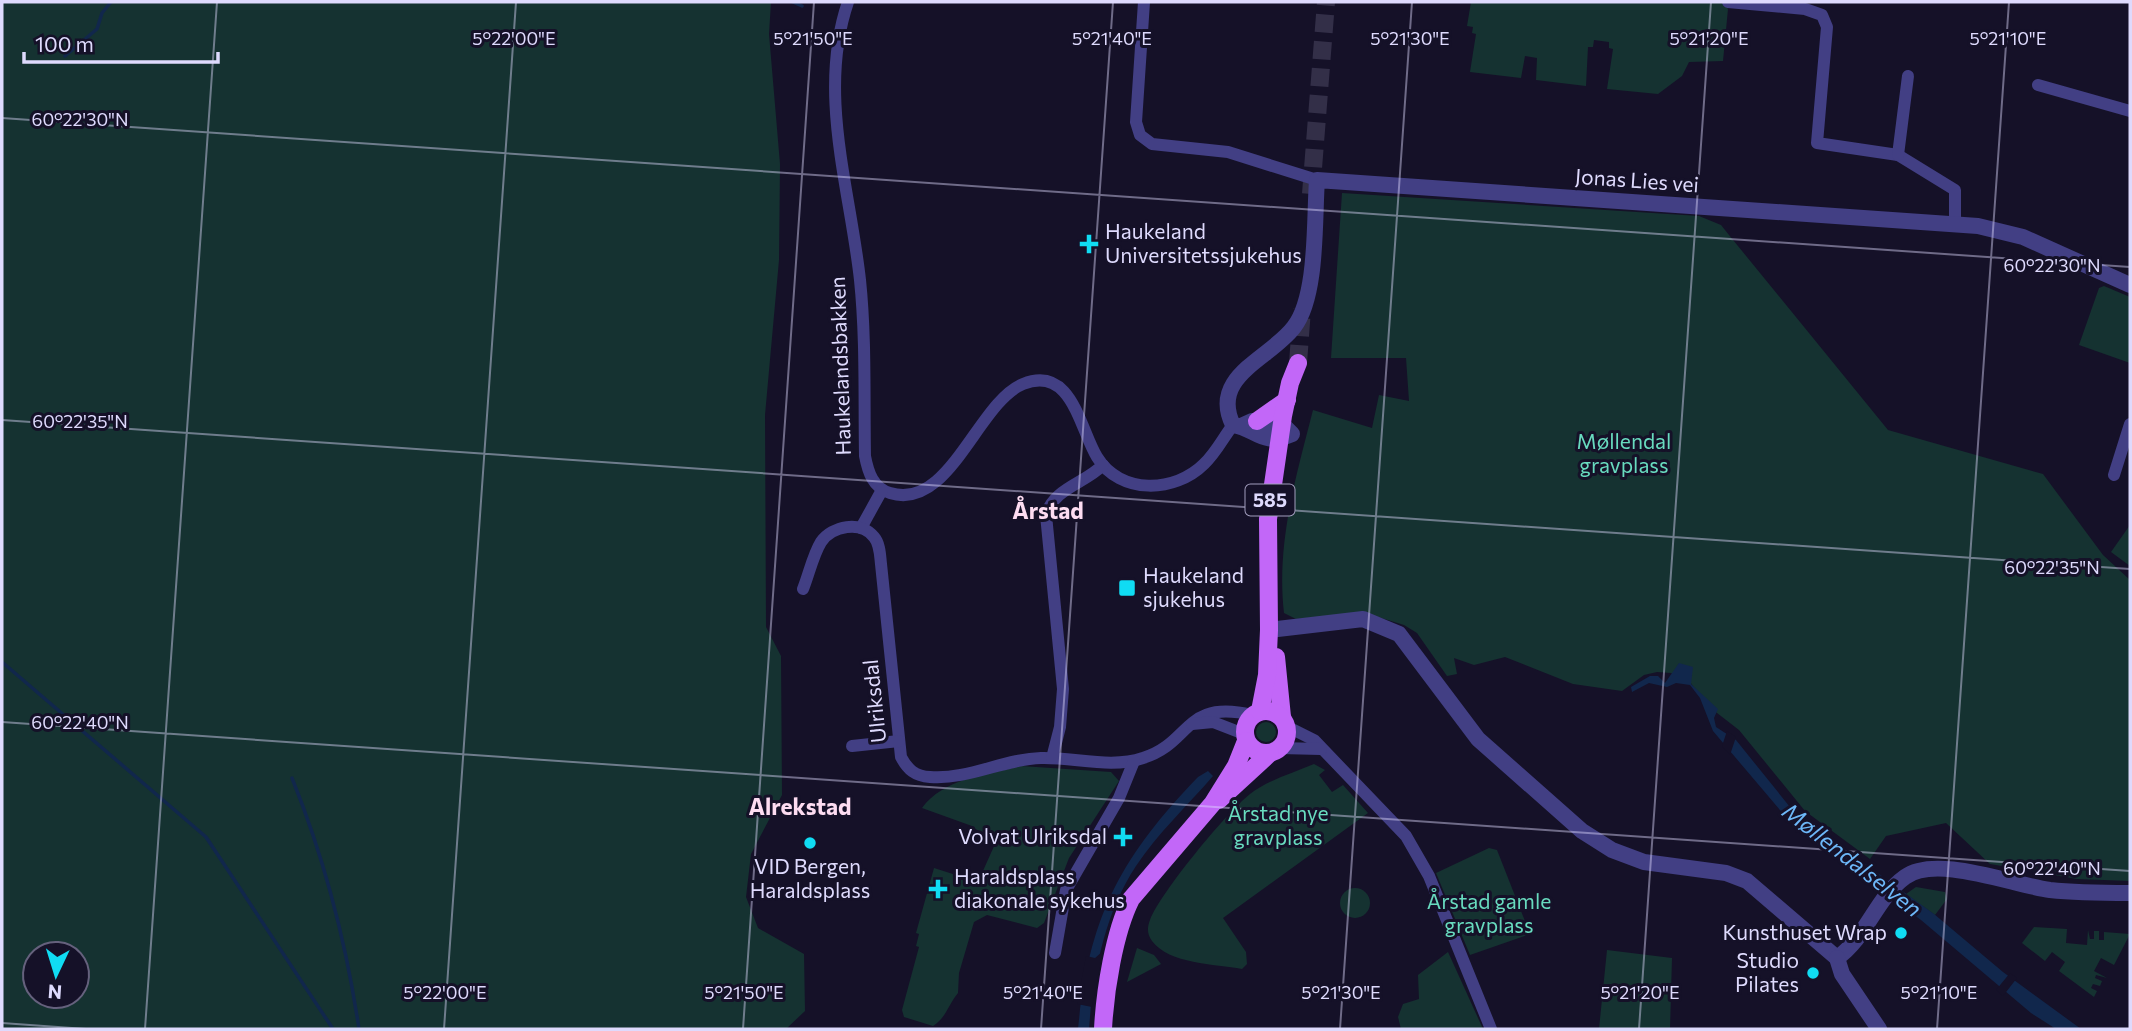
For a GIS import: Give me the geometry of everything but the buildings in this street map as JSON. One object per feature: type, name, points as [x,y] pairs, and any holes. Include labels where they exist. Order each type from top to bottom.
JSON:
[{"type":"main road","name":"585","points":[[1103,1029],[1109,979],[1128,906],[1146,886],[1168,853],[1213,803],[1236,766],[1256,713],[1267,675],[1269,630],[1266,539],[1287,400],[1298,363],[1300,389],[1284,433]]},
{"type":"main road","points":[[1244,424],[1287,400]]},
{"type":"main road","name":"585","points":[[1213,803],[1227,796],[1286,738],[1275,648],[1269,630]]},
{"type":"main road","points":[[1256,713],[1272,711],[1284,722]]},
{"type":"main road","points":[[1245,737],[1255,750],[1275,750]]},
{"type":"street","name":"Haukelandsbakken","points":[[848,2],[835,53],[834,107],[860,284],[865,456],[870,475],[881,490]]},
{"type":"street","points":[[1728,2],[1805,9],[1822,15],[1827,27],[1817,143],[1898,155],[1955,190],[1955,223]]},
{"type":"street","name":"Jonas Lies vei","points":[[1144,3],[1136,122],[1144,140],[1152,144],[1240,154],[1317,180],[1838,218],[1955,223],[2012,232],[2130,285]]},
{"type":"street","points":[[1898,155],[1908,76]]},
{"type":"street","points":[[2038,85],[2130,111]]},
{"type":"street","points":[[1284,433],[1244,424],[1227,399],[1231,383],[1281,343],[1303,311],[1308,290],[1317,180]]},
{"type":"street","points":[[803,589],[821,543],[829,535],[841,528],[862,528],[881,490],[909,495],[933,485],[1007,395],[1030,382],[1046,382],[1065,393],[1078,412],[1096,456],[1120,479],[1136,485],[1175,482],[1205,464],[1244,424]]},
{"type":"street","points":[[2114,475],[2130,424]]},
{"type":"street","points":[[1052,758],[1060,727],[1063,689],[1046,515],[1049,506],[1060,492],[1103,465]]},
{"type":"street","name":"Ulriksdal","points":[[862,528],[874,537],[881,564],[899,741],[906,767],[911,772],[929,777],[944,777],[1038,758],[1135,761]]},
{"type":"street","points":[[1269,630],[1363,619],[1399,634],[1478,739],[1560,814],[1589,836],[1626,856],[1685,869],[1738,876],[1754,885],[1818,945],[1837,958],[1842,974],[1879,1029]]},
{"type":"street","points":[[1055,953],[1066,890],[1119,798],[1135,761],[1153,754],[1211,712],[1256,713]]},
{"type":"street","points":[[1192,724],[1213,722],[1245,737]]},
{"type":"street","points":[[1284,722],[1310,737],[1406,836],[1422,860],[1492,1029]]},
{"type":"street","points":[[852,746],[899,741]]},
{"type":"street","points":[[1275,750],[1321,749]]},
{"type":"street","points":[[1837,958],[1849,950],[1891,891],[1910,874],[1935,868],[2049,890],[2130,893]]},
{"type":"green space","points":[[2,2],[771,2],[769,34],[780,164],[779,260],[765,415],[766,627],[781,656],[782,795],[751,854],[746,897],[758,928],[804,954],[805,1011],[786,1029],[2,1029]]},
{"type":"green space","points":[[1471,2],[1724,2],[1728,9],[1723,61],[1689,62],[1682,76],[1658,94],[1607,89],[1613,49],[1609,48],[1609,42],[1594,40],[1593,47],[1588,47],[1586,86],[1536,80],[1537,58],[1525,56],[1521,78],[1470,72],[1476,34],[1472,33],[1473,27],[1467,26]]},
{"type":"green space","name":"Møllendal gravplass","points":[[1342,193],[1699,216],[1721,225],[1888,430],[2043,474],[2103,555],[2130,580],[2130,881],[2077,879],[1990,864],[1946,823],[1886,836],[1870,859],[1805,811],[1739,730],[1708,706],[1690,682],[1671,673],[1644,675],[1622,691],[1573,684],[1505,657],[1474,665],[1454,658],[1457,674],[1447,676],[1417,633],[1404,625],[1365,613],[1296,619],[1284,613],[1282,587],[1285,536],[1294,485],[1313,410],[1372,428],[1379,395],[1409,401],[1406,358],[1331,358]]},
{"type":"green space","points":[[2104,286],[2130,297],[2130,363],[2079,345],[2099,288]]},
{"type":"green space","points":[[2130,525],[2130,566],[2111,552]]},
{"type":"green space","points":[[1266,722],[1273,725],[1276,732],[1273,739],[1266,742],[1259,739],[1256,732],[1259,725]]},
{"type":"green space","name":"Årstad nye gravplass","points":[[1314,764],[1325,770],[1319,775],[1332,792],[1343,785],[1368,813],[1223,918],[1246,952],[1247,964],[1242,969],[1193,962],[1160,949],[1149,936],[1150,920],[1167,891],[1211,835],[1239,804],[1257,789]]},
{"type":"green space","points":[[1021,766],[1111,772],[1119,781],[1069,858],[1044,923],[1037,928],[987,915],[974,922],[959,973],[958,993],[944,1015],[933,1026],[904,1017],[902,1010],[919,947],[916,946],[919,934],[916,933],[934,868],[978,882],[995,844],[972,826],[922,808],[931,798],[954,784]]},
{"type":"green space","name":"Årstad gamle gravplass","points":[[1489,848],[1497,850],[1530,934],[1470,955],[1436,873]]},
{"type":"green space","points":[[1916,887],[1945,892],[1947,899],[1935,915],[1906,894]]},
{"type":"green space","points":[[1355,888],[1365,893],[1370,903],[1365,913],[1355,918],[1345,913],[1340,903],[1345,893]]},
{"type":"green space","points":[[2034,927],[2067,929],[2066,943],[2087,945],[2088,930],[2090,939],[2094,939],[2094,931],[2099,931],[2099,940],[2104,940],[2104,932],[2130,934],[2114,965],[2101,958],[2094,971],[2107,978],[2096,975],[2095,978],[2102,981],[2100,986],[2093,984],[2091,988],[2097,991],[2094,997],[2059,971],[2065,962],[2052,952],[2045,961],[2022,943]]},
{"type":"green space","points":[[1137,948],[1154,955],[1161,964],[1127,982]]},
{"type":"green space","points":[[1607,950],[1672,958],[1670,1029],[1599,1029]]},
{"type":"green space","points":[[1448,952],[1483,1029],[1401,1029],[1398,1017],[1403,1004],[1419,999],[1418,975]]},
{"type":"water","name":"Møllendalselven","points":[[1679,663],[1693,667],[1691,684],[1718,709],[1714,718],[1716,727],[1736,740],[1794,812],[1934,914],[2003,972],[2081,1029],[2056,1029],[2031,1013],[1921,920],[1817,844],[1785,816],[1713,731],[1700,698],[1690,685],[1676,683],[1667,687],[1649,683],[1632,692],[1631,687],[1650,676],[1658,676],[1665,683]]},
{"type":"water","points":[[1208,771],[1213,776],[1153,843],[1125,884],[1102,944],[1089,1029],[1078,1029],[1090,954],[1113,891],[1148,835],[1198,777]]},
{"type":"pier","points":[[1727,731],[1736,737],[1730,755],[1722,746]]},
{"type":"pier","points":[[1103,951],[1092,1007],[1077,1004],[1086,956],[1095,958]]},
{"type":"pier","points":[[2010,973],[2017,978],[2003,996],[1996,990]]},
{"type":"waterway","points":[[65,56],[97,29],[102,13],[111,2]]},
{"type":"waterway","points":[[793,2],[802,6]]},
{"type":"waterway","points":[[2,662],[206,837],[333,1029]]},
{"type":"waterway","points":[[292,778],[315,840],[333,902],[359,1029]]},
{"type":"tunnel","points":[[1311,194],[1326,2]]},
{"type":"tunnel","points":[[1298,363],[1302,309]]},
{"type":"place","name":"Haukeland Universitetssjukehus","points":[[1089,244]]},
{"type":"place","name":"Haukeland sjukehus","points":[[1127,588]]},
{"type":"place","name":"Volvat Ulriksdal","points":[[1123,837]]},
{"type":"place","name":"VID Bergen, Haraldsplass","points":[[810,843]]},
{"type":"place","name":"Haraldsplass diakonale sykehus","points":[[938,889]]},
{"type":"place","name":"Kunsthuset Wrap","points":[[1901,933]]},
{"type":"place","name":"Studio Pilates","points":[[1813,973]]},
{"type":"district","name":"Årstad","points":[[1048,511]]},
{"type":"district","name":"Alrekstad","points":[[800,807]]}]
